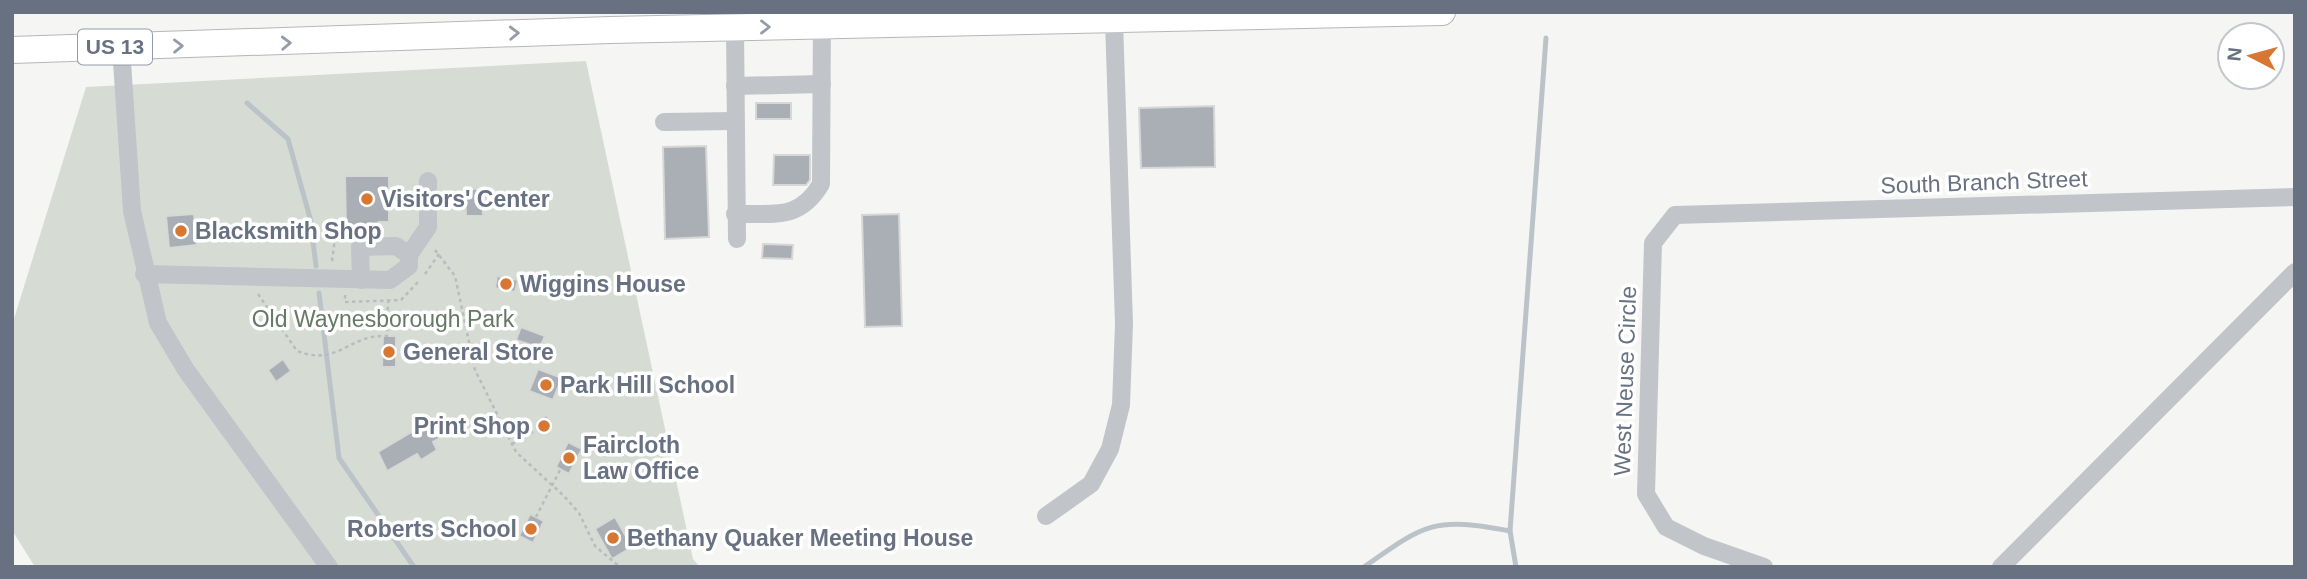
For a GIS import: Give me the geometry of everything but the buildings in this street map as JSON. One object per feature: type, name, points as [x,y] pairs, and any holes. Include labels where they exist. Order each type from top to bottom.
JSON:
[{"type":"highway","name":"US 13","points":[[12,50],[735,27],[822,20],[1114,21],[1442,12]]},
{"type":"street","points":[[736,214],[789,213],[810,202],[821,184],[822,20]]},
{"type":"street","points":[[1046,516],[1091,484],[1110,449],[1121,405],[1124,324],[1114,21]]},
{"type":"street","points":[[735,27],[737,239]]},
{"type":"street","points":[[121,47],[132,211],[144,274],[158,323],[186,370],[329,567]]},
{"type":"street","points":[[735,86],[822,85]]},
{"type":"street","points":[[664,122],[735,121]]},
{"type":"street","points":[[144,274],[390,280],[409,266],[409,255],[428,227],[428,181]]},
{"type":"street","name":"South Branch Street","points":[[1675,215],[2295,197]]},
{"type":"street","name":"West Neuse Circle","points":[[1675,215],[1653,243],[1646,494],[1666,527],[1704,546],[1764,567]]},
{"type":"street","points":[[361,280],[360,247],[396,246],[409,255]]},
{"type":"street","points":[[2001,567],[2295,272]]},
{"type":"path","points":[[421,238],[437,251],[455,276],[475,370],[516,452],[579,513],[596,546],[620,567]]},
{"type":"path","points":[[255,278],[261,298],[297,351],[321,358],[365,339],[387,336],[388,302]]},
{"type":"path","points":[[512,444],[536,430]]},
{"type":"path","points":[[536,517],[560,470]]},
{"type":"green space","name":"Old Waynesborough Park","points":[[586,61],[693,559],[700,567],[35,567],[12,530],[12,325],[86,87]]},
{"type":"waterway","points":[[1516,567],[1510,531],[1546,38]]},
{"type":"waterway","points":[[247,103],[288,139],[310,218],[316,266]]},
{"type":"waterway","points":[[319,293],[339,458],[414,567]]},
{"type":"waterway","points":[[1364,567],[1402,541],[1432,527],[1464,525],[1510,531]]},
{"type":"place","name":"Visitors' Center","points":[[367,199]]},
{"type":"place","name":"Blacksmith Shop","points":[[181,231]]},
{"type":"place","name":"Wiggins House","points":[[506,284]]},
{"type":"place","name":"General Store","points":[[389,352]]},
{"type":"place","name":"Park Hill School","points":[[546,385]]},
{"type":"place","name":"Print Shop","points":[[544,426]]},
{"type":"place","name":"Faircloth Law Office","points":[[569,458]]},
{"type":"place","name":"Roberts School","points":[[531,529]]},
{"type":"place","name":"Bethany Quaker Meeting House","points":[[613,538]]}]
